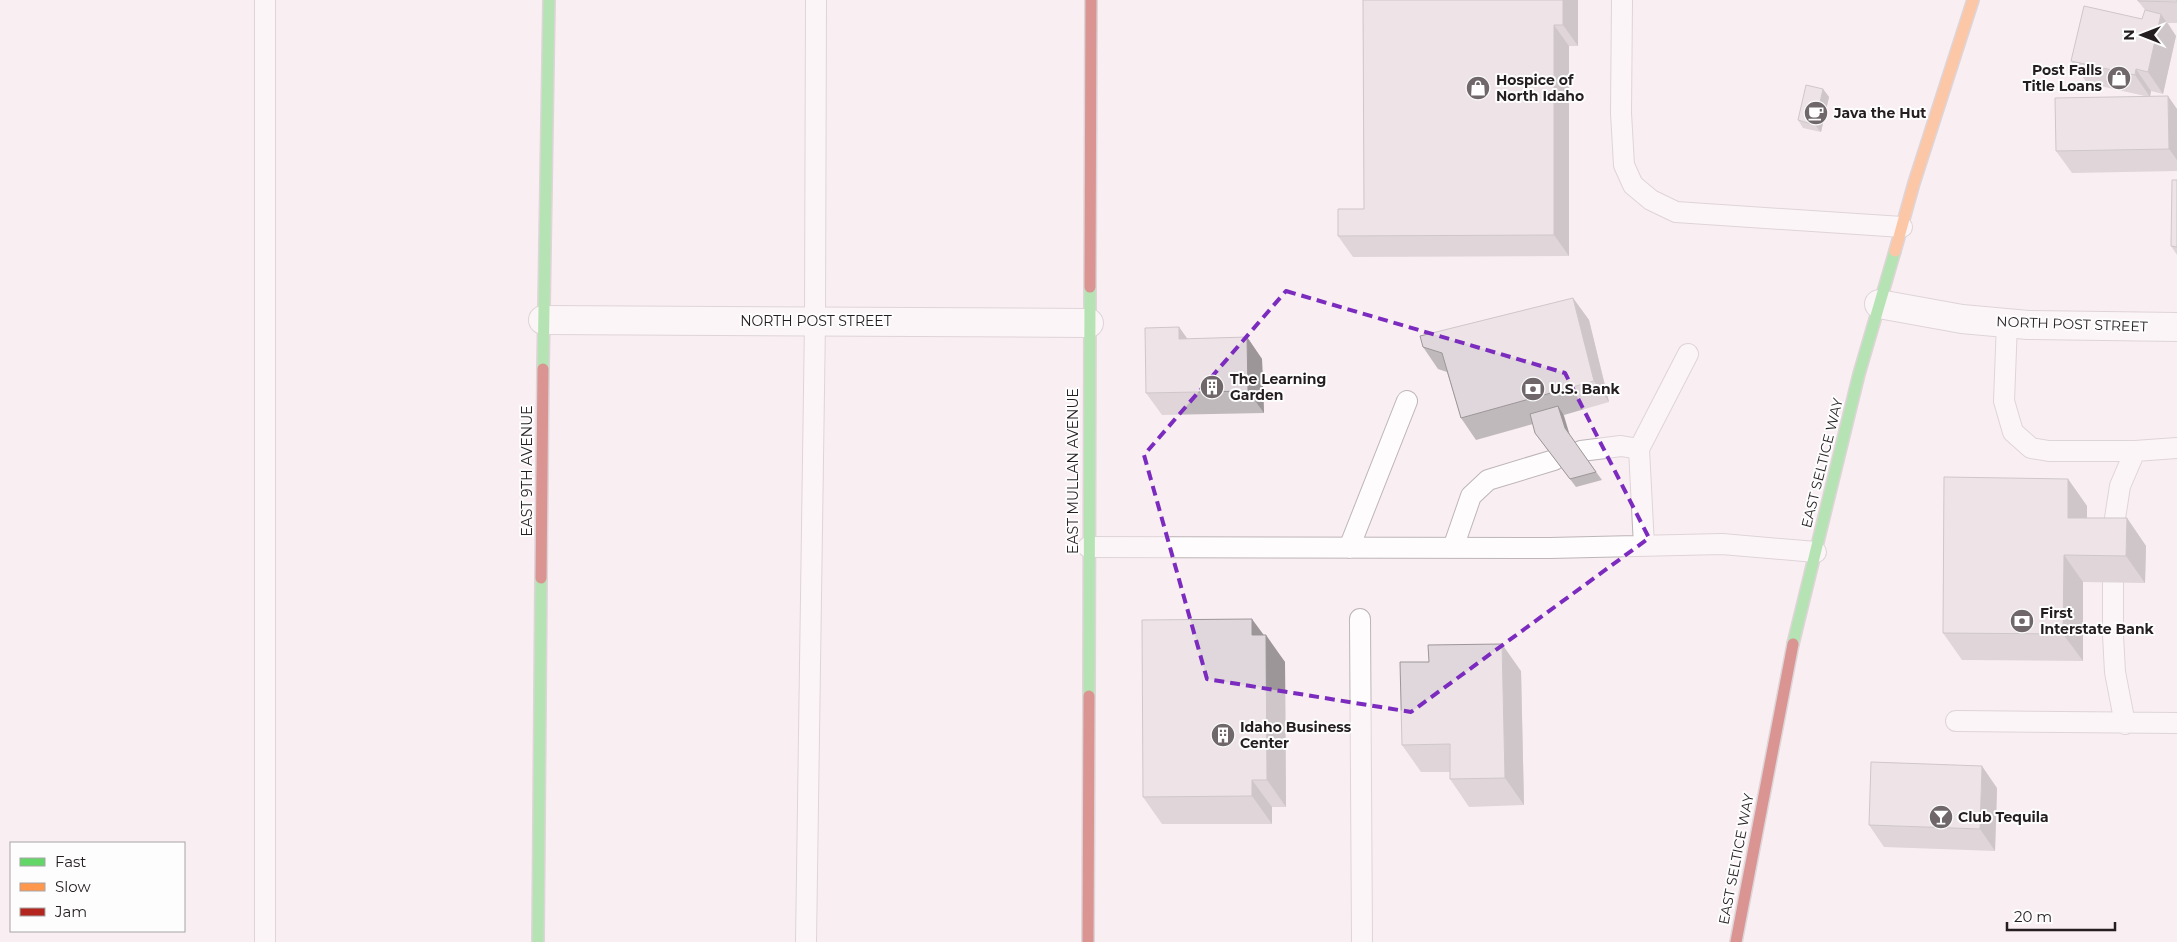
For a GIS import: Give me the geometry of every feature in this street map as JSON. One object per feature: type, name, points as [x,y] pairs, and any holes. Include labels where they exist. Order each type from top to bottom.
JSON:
[{"type":"street","name":"EAST 9TH AVENUE","points":[[538,942],[543,320],[549,0]]},
{"type":"street","name":"EAST MULLAN AVENUE","points":[[1088,942],[1091,0]]},
{"type":"street","name":"EAST SELTICE WAY","points":[[1736,942],[1776,726],[1859,374],[1902,227],[1973,0]]},
{"type":"street","name":"NORTH POST STREET","points":[[1880,304],[1962,319],[2028,325],[2177,327]]},
{"type":"street","name":"NORTH POST STREET","points":[[543,320],[1089,322]]},
{"type":"lane","points":[[265,0],[265,942]]},
{"type":"lane","points":[[806,942],[815,321],[816,0]]},
{"type":"lane","points":[[1622,0],[1621,113],[1624,165],[1633,185],[1651,200],[1676,212],[1902,227]]},
{"type":"lane","points":[[2007,323],[2004,401],[2014,432],[2031,448],[2049,452],[2135,451],[2177,448]]},
{"type":"lane","points":[[1644,546],[1639,449],[1688,354]]},
{"type":"lane","points":[[1349,548],[1407,401]]},
{"type":"lane","points":[[1581,452],[1620,446],[1639,449]]},
{"type":"lane","points":[[2125,724],[2115,672],[2113,644],[2113,531],[2120,486],[2135,451]]},
{"type":"lane","points":[[1453,548],[1471,496],[1488,480],[1554,460]]},
{"type":"lane","points":[[1088,547],[1453,548],[1722,544],[1816,552]]},
{"type":"lane","points":[[1360,619],[1362,942]]},
{"type":"lane","points":[[1956,721],[2177,723]]},
{"type":"highlighted area","points":[[1286,291],[1565,373],[1649,538],[1411,712],[1207,679],[1144,455]]},
{"type":"building","points":[[1363,0],[1563,0],[1563,25],[1554,25],[1554,235],[1338,236],[1338,209],[1364,209]]},
{"type":"building","points":[[2177,0],[2177,2],[2138,1]]},
{"type":"building","points":[[2084,6],[2142,19],[2145,10],[2161,14],[2148,72],[2136,69],[2135,75],[2071,61]]},
{"type":"building","points":[[1806,85],[1823,89],[1815,125],[1798,120]]},
{"type":"building","points":[[2168,96],[2169,149],[2056,151],[2055,98]]},
{"type":"building","points":[[2172,180],[2177,180],[2177,247],[2171,246]]},
{"type":"building","name":"U.S. Bank","points":[[1573,298],[1594,381],[1461,418],[1442,353],[1423,347],[1420,336]]},
{"type":"building","points":[[1179,327],[1179,339],[1247,337],[1248,391],[1146,393],[1145,328]]},
{"type":"building","points":[[1558,406],[1565,428],[1596,472],[1570,479],[1535,433],[1530,414]]},
{"type":"building","name":"First Interstate Bank","points":[[1944,477],[2068,479],[2068,518],[2127,518],[2126,556],[2064,555],[2063,634],[1943,633]]},
{"type":"building","name":"Idaho Business Center","points":[[1252,619],[1252,635],[1266,635],[1267,780],[1252,780],[1252,796],[1143,797],[1142,620]]},
{"type":"building","points":[[1502,644],[1505,778],[1450,779],[1450,744],[1402,745],[1400,662],[1429,662],[1428,645]]},
{"type":"building","points":[[1871,762],[1982,766],[1980,829],[1869,825]]},
{"type":"traffic: fast","points":[[543,369],[549,0]]},
{"type":"traffic: fast","points":[[1793,644],[1859,374],[1895,251]]},
{"type":"traffic: fast","points":[[1089,696],[1090,287]]},
{"type":"traffic: fast","points":[[538,942],[541,578]]},
{"type":"traffic: slow","points":[[1895,251],[1914,183],[1973,0]]},
{"type":"traffic: jam","points":[[1090,287],[1091,0]]},
{"type":"traffic: jam","points":[[541,578],[543,369]]},
{"type":"traffic: jam","points":[[1736,942],[1793,644]]},
{"type":"traffic: jam","points":[[1088,942],[1089,696]]},
{"type":"place","name":"Post Falls Title Loans","points":[[2119,78]]},
{"type":"place","name":"Hospice of North Idaho","points":[[1478,88]]},
{"type":"place","name":"Java the Hut","points":[[1816,113]]},
{"type":"place","name":"The Learning Garden","points":[[1212,387]]},
{"type":"place","name":"U.S. Bank","points":[[1533,389]]},
{"type":"place","name":"First Interstate Bank","points":[[2022,621]]},
{"type":"place","name":"Idaho Business Center","points":[[1223,735]]},
{"type":"place","name":"Club Tequila","points":[[1941,817]]}]
